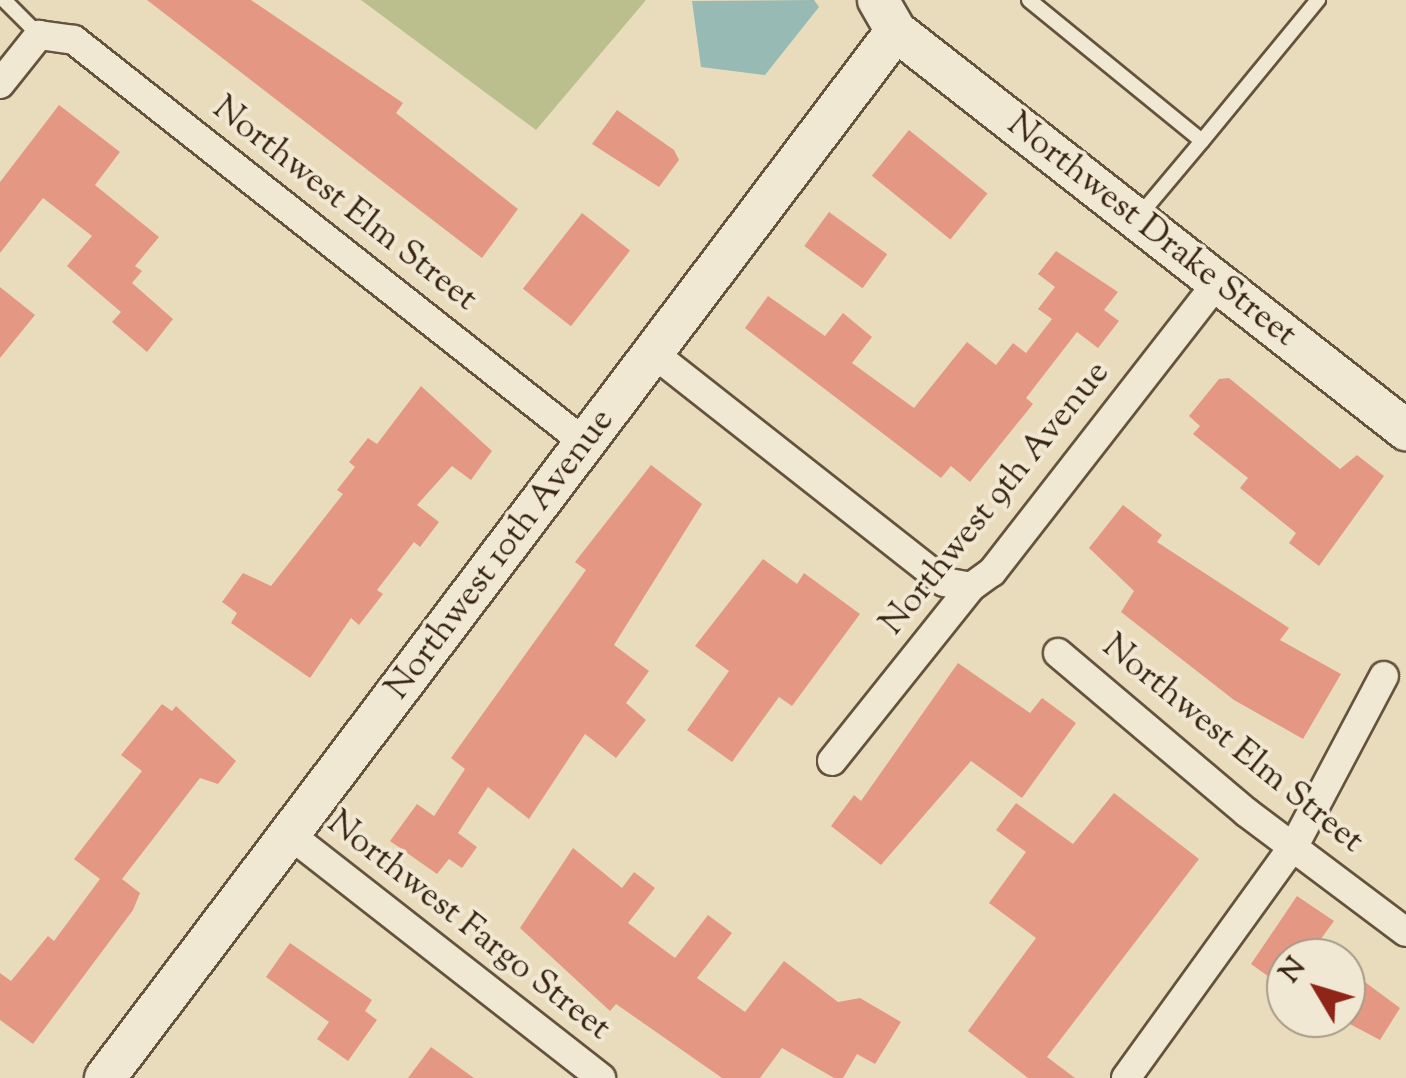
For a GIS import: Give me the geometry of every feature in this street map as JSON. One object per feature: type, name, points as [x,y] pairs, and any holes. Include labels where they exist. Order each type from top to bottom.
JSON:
[{"type":"street","name":"Northwest Drake Street","points":[[887,16],[1216,284],[1406,430]]},
{"type":"street","name":"Northwest 10th Avenue","points":[[105,1078],[653,353],[887,16]]},
{"type":"street","points":[[0,84],[46,34]]},
{"type":"street","name":"Northwest Elm Street","points":[[46,34],[74,40],[585,443]]},
{"type":"street","name":"Northwest 9th Avenue","points":[[832,761],[971,587],[992,572],[1216,284]]},
{"type":"street","points":[[653,353],[944,582],[971,587]]},
{"type":"street","name":"Northwest Elm Street","points":[[1058,653],[1406,932]]},
{"type":"street","points":[[1126,1078],[1294,844],[1384,676]]},
{"type":"street","name":"Northwest Fargo Street","points":[[289,834],[601,1078]]},
{"type":"lane","points":[[4,0],[46,34]]},
{"type":"lane","points":[[1029,0],[1202,141]]},
{"type":"lane","points":[[1136,220],[1318,0]]},
{"type":"green space","points":[[361,0],[646,0],[536,130]]},
{"type":"water","points":[[814,0],[819,7],[765,75],[701,67],[692,1]]},
{"type":"building","points":[[147,0],[251,0],[403,103],[396,113],[518,209],[482,258]]},
{"type":"building","points":[[59,105],[120,152],[95,185],[159,237],[135,266],[142,271],[132,283],[173,319],[147,352],[112,322],[121,312],[67,266],[92,236],[43,198],[0,253],[0,182]]},
{"type":"building","points":[[617,110],[674,150],[679,160],[659,187],[592,144]]},
{"type":"building","points":[[909,130],[987,194],[950,239],[872,176]]},
{"type":"building","points":[[829,212],[887,254],[863,288],[804,246]]},
{"type":"building","points":[[582,213],[630,251],[571,326],[523,289]]},
{"type":"building","points":[[1056,251],[1118,292],[1104,310],[1119,321],[1098,348],[1077,332],[1026,398],[1033,404],[970,482],[951,466],[941,478],[745,328],[768,296],[825,336],[843,313],[872,337],[852,363],[914,408],[967,342],[996,365],[1013,343],[1026,353],[1052,319],[1038,309],[1055,287],[1038,274]]},
{"type":"building","points":[[0,287],[35,315],[0,358]]},
{"type":"building","points":[[1229,378],[1340,469],[1357,455],[1384,476],[1319,566],[1289,543],[1296,533],[1240,488],[1248,478],[1193,434],[1200,426],[1189,416],[1219,379]]},
{"type":"building","points":[[421,386],[492,451],[471,480],[452,466],[417,505],[439,522],[420,547],[414,542],[377,590],[383,594],[359,625],[351,618],[310,678],[231,623],[237,613],[222,602],[243,573],[271,586],[343,494],[337,490],[355,467],[349,462],[368,438],[377,444]]},
{"type":"building","points":[[651,465],[702,504],[614,645],[649,671],[626,703],[646,720],[616,758],[585,734],[529,819],[488,787],[458,833],[477,847],[462,868],[449,859],[437,874],[390,841],[417,804],[434,816],[465,769],[451,758],[586,570],[575,562]]},
{"type":"building","points":[[1123,505],[1162,535],[1157,542],[1289,628],[1280,640],[1341,674],[1303,739],[1234,700],[1121,612],[1134,591],[1089,548]]},
{"type":"building","points":[[763,559],[797,584],[804,573],[860,614],[792,706],[779,697],[732,762],[687,730],[729,671],[695,646]]},
{"type":"building","points":[[958,663],[1030,713],[1042,698],[1076,723],[1022,798],[971,761],[881,865],[831,826],[854,795],[861,801]]},
{"type":"building","points":[[162,704],[172,711],[176,706],[236,761],[218,784],[200,778],[122,879],[140,893],[133,910],[33,1044],[0,1020],[0,973],[11,981],[48,936],[54,941],[100,879],[74,859],[142,771],[121,755]]},
{"type":"building","points":[[1114,793],[1199,859],[1047,1057],[1075,1078],[1028,1078],[968,1031],[1036,938],[989,903],[1026,852],[996,830],[1016,803],[1073,844]]},
{"type":"building","points":[[573,848],[622,888],[634,872],[655,888],[628,923],[675,958],[708,915],[732,933],[697,978],[745,1012],[784,961],[838,1002],[860,998],[901,1022],[875,1064],[857,1054],[843,1078],[834,1078],[782,1048],[760,1078],[722,1078],[616,1004],[610,1011],[520,928]]},
{"type":"building","points":[[1297,896],[1334,921],[1322,938],[1269,938]]},
{"type":"building","points":[[1266,942],[1266,975],[1251,964]]},
{"type":"building","points":[[290,943],[372,1000],[365,1011],[377,1020],[348,1061],[317,1039],[329,1022],[266,977]]},
{"type":"building","points":[[1366,983],[1400,1008],[1380,1040],[1366,1033]]},
{"type":"building","points":[[431,1047],[474,1078],[408,1078]]}]
